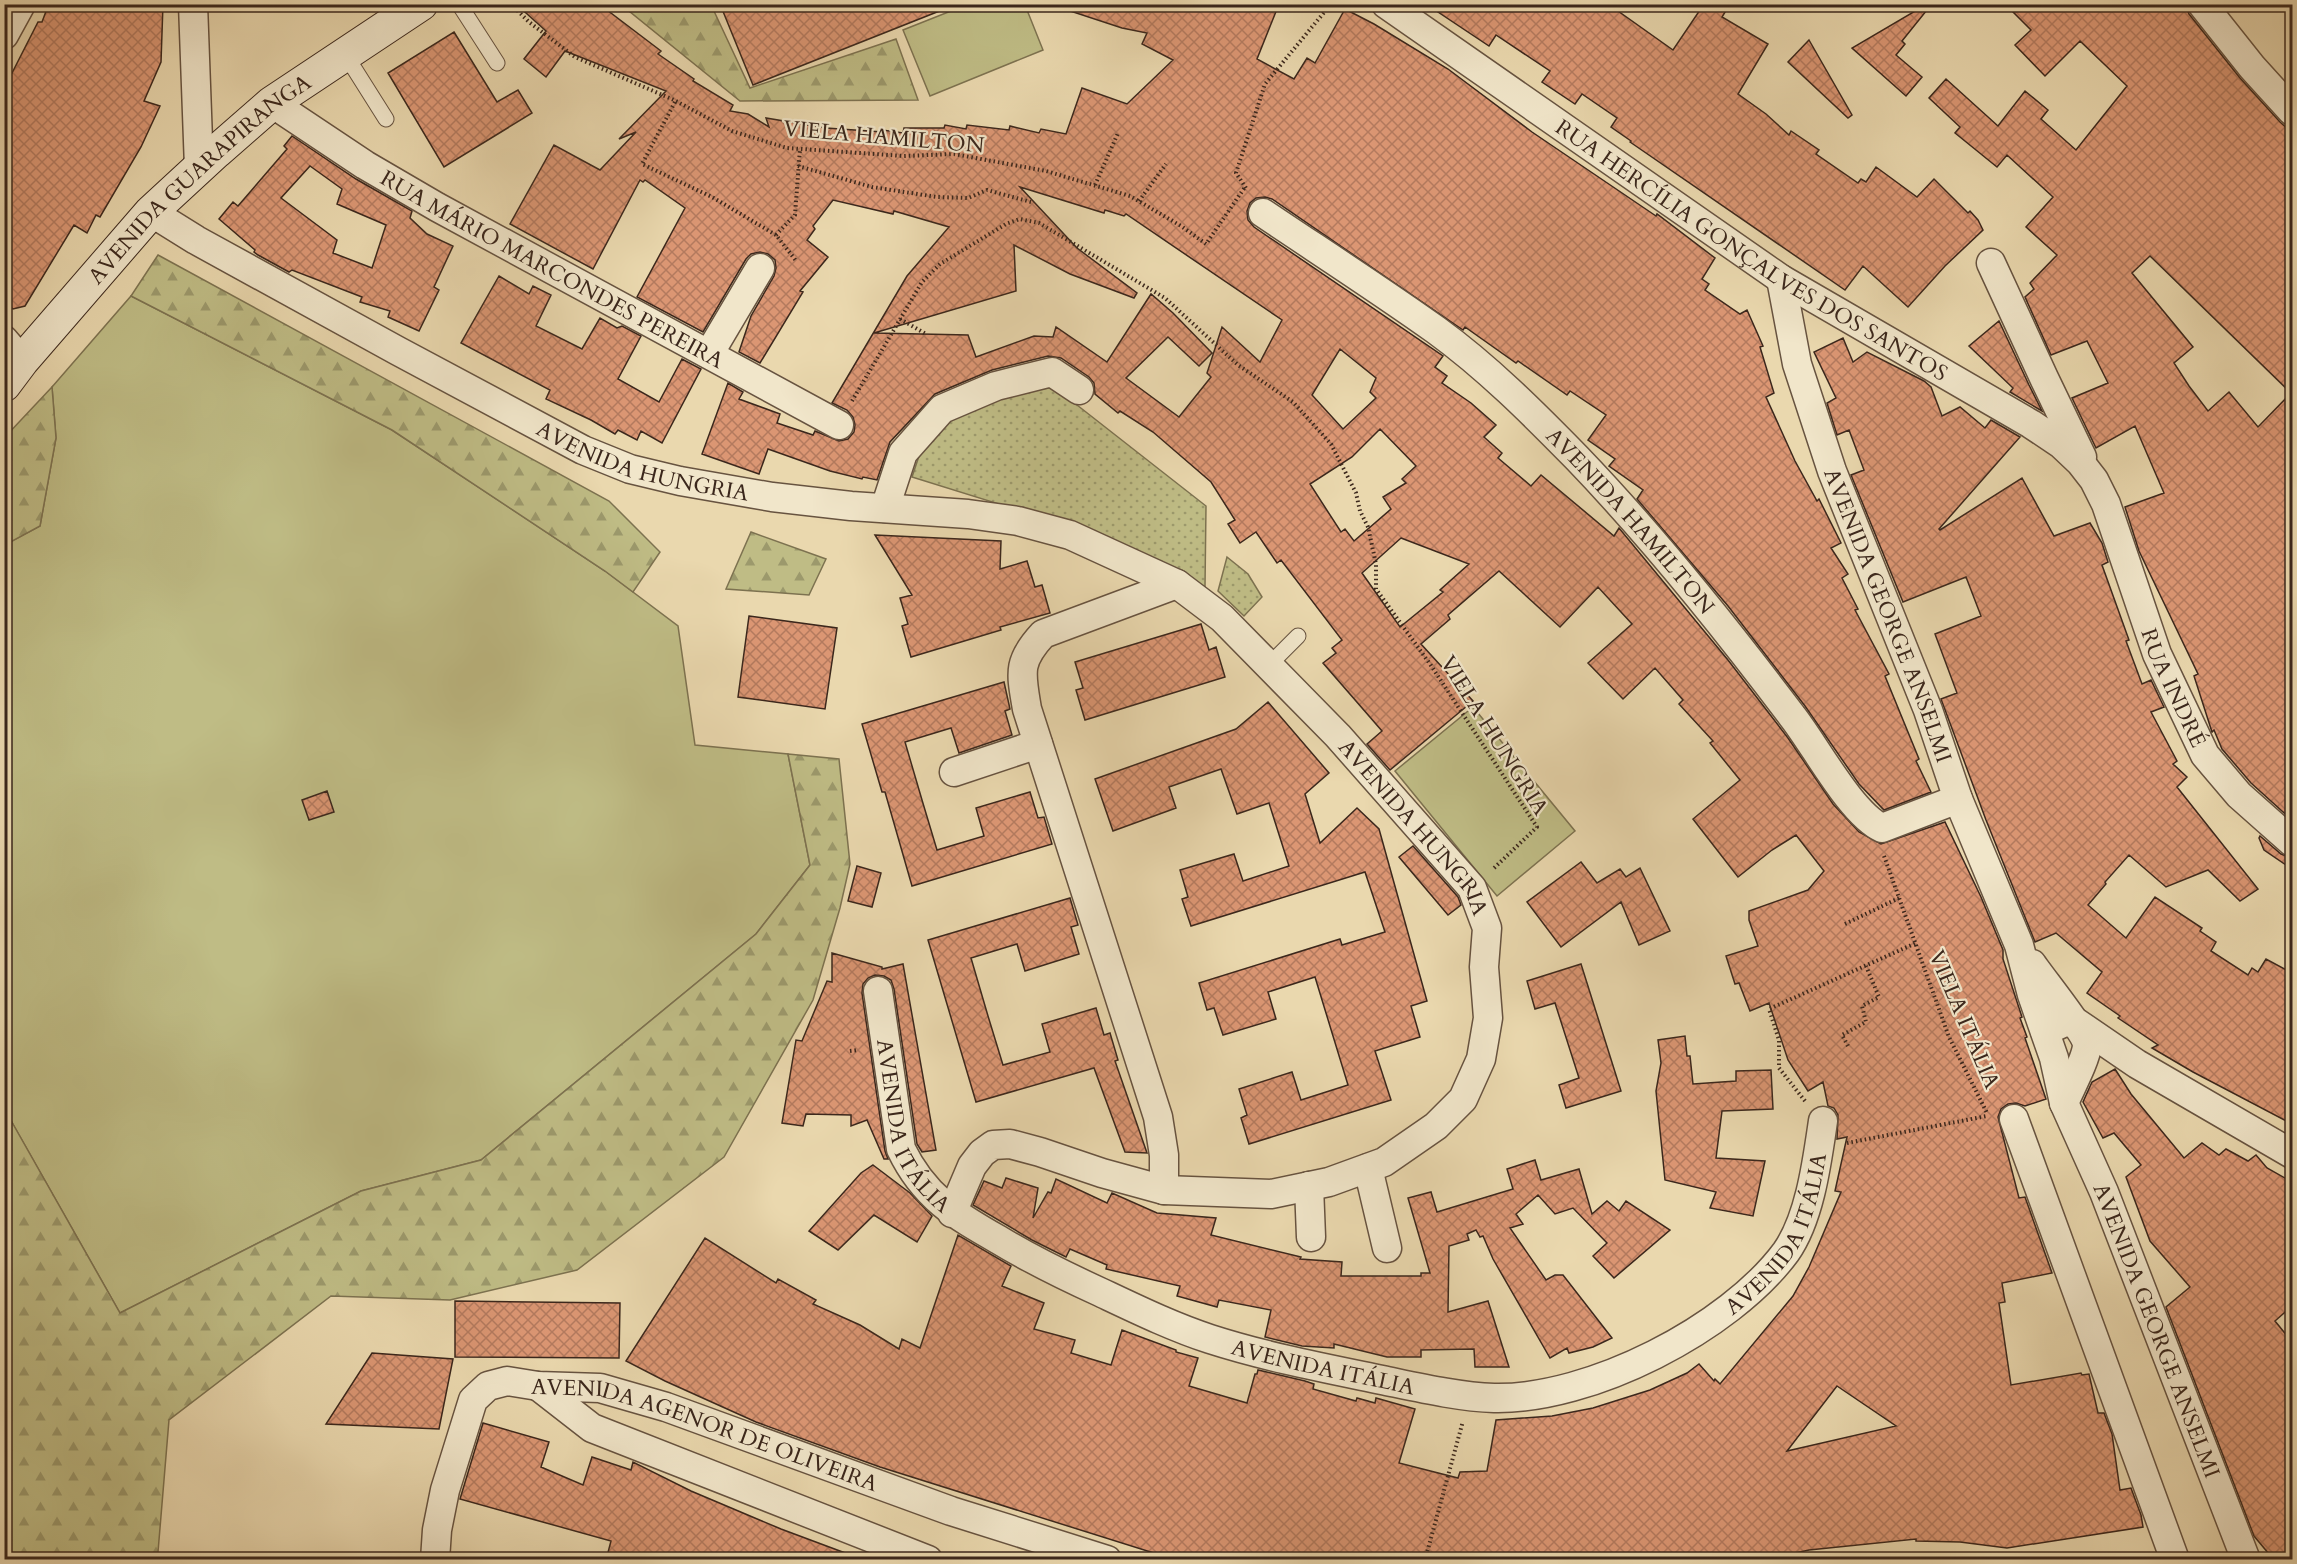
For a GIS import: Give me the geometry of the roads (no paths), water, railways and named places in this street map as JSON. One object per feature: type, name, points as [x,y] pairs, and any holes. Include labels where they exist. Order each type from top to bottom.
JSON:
[{"type":"main road","name":"AVENIDA GUARAPIRANGA","points":[[10,362],[151,212],[272,103],[421,4]]},
{"type":"street","points":[[4,35],[21,4]]},
{"type":"street","points":[[193,4],[199,168]]},
{"type":"street","name":"RUA HERCÍLIA GONÇALVES DOS SANTOS","points":[[1386,4],[1781,279],[2031,424],[2061,444],[2080,462],[2100,492]]},
{"type":"street","points":[[2202,4],[2252,67],[2292,111]]},
{"type":"street","name":"RUA MÁRIO MARCONDES PEREIRA","points":[[272,103],[365,165],[437,207],[838,425]]},
{"type":"street","name":"AVENIDA HUNGRIA","points":[[151,212],[236,262],[583,450],[630,469],[680,481],[772,496],[968,514],[1018,521],[1070,535],[1177,584],[1222,618],[1345,744],[1472,888],[1487,928],[1484,967],[1488,1018],[1481,1059],[1462,1099],[1436,1126],[1384,1162],[1329,1182],[1271,1194],[1164,1190],[1010,1144],[993,1145],[982,1153],[972,1166],[952,1213]]},
{"type":"street","name":"AVENIDA HAMILTON","points":[[1263,213],[1437,331],[1512,394],[1569,451],[1678,570],[1794,717],[1855,807],[1871,823],[1881,828],[1958,799]]},
{"type":"street","points":[[1991,263],[2100,492]]},
{"type":"street","points":[[709,354],[760,267]]},
{"type":"street","name":"AVENIDA GEORGE ANSELMI","points":[[1781,279],[1797,364],[1832,471],[1928,710],[1958,799],[2019,945],[2044,1031],[2067,1060],[2064,1103],[2104,1192],[2246,1560]]},
{"type":"street","points":[[885,508],[903,453],[942,409],[996,386],[1052,372],[1079,390]]},
{"type":"street","name":"RUA INDRÉ","points":[[2100,492],[2157,654],[2205,755],[2239,795],[2292,842]]},
{"type":"street","points":[[1164,1190],[1164,1155],[1158,1117],[1027,709],[1022,682],[1023,662],[1030,648],[1043,634],[1177,584]]},
{"type":"street","points":[[954,772],[1038,744]]},
{"type":"street","name":"AVENIDA GEORGE ANSELMI","points":[[2019,945],[2052,993],[2077,1023],[2087,1043],[2067,1060]]},
{"type":"street","name":"AVENIDA ITÁLIA","points":[[878,991],[901,1149],[910,1169],[928,1191],[952,1213],[1035,1262],[1134,1308],[1210,1339],[1316,1366],[1420,1387],[1494,1398],[1541,1394],[1601,1379],[1676,1345],[1752,1291],[1787,1250],[1804,1214],[1815,1175],[1821,1135]]},
{"type":"street","points":[[2044,1031],[2065,1022],[2077,1023],[2137,1064],[2292,1155]]},
{"type":"street","points":[[2067,1060],[2137,1064]]},
{"type":"street","points":[[2001,1117],[2175,1560]]},
{"type":"street","points":[[1368,1168],[1387,1248]]},
{"type":"street","points":[[1309,1186],[1311,1237]]},
{"type":"street","points":[[435,1560],[437,1530],[445,1490],[473,1401],[488,1386],[507,1381],[538,1386]]},
{"type":"street","name":"AVENIDA AGENOR DE OLIVEIRA","points":[[538,1386],[592,1428],[928,1560]]},
{"type":"street","name":"AVENIDA AGENOR DE OLIVEIRA","points":[[538,1386],[600,1388],[666,1407],[951,1511],[1107,1560]]},
{"type":"lane","points":[[459,4],[496,63]]},
{"type":"lane","points":[[345,54],[386,119]]},
{"type":"lane","points":[[1268,666],[1298,636]]}]
